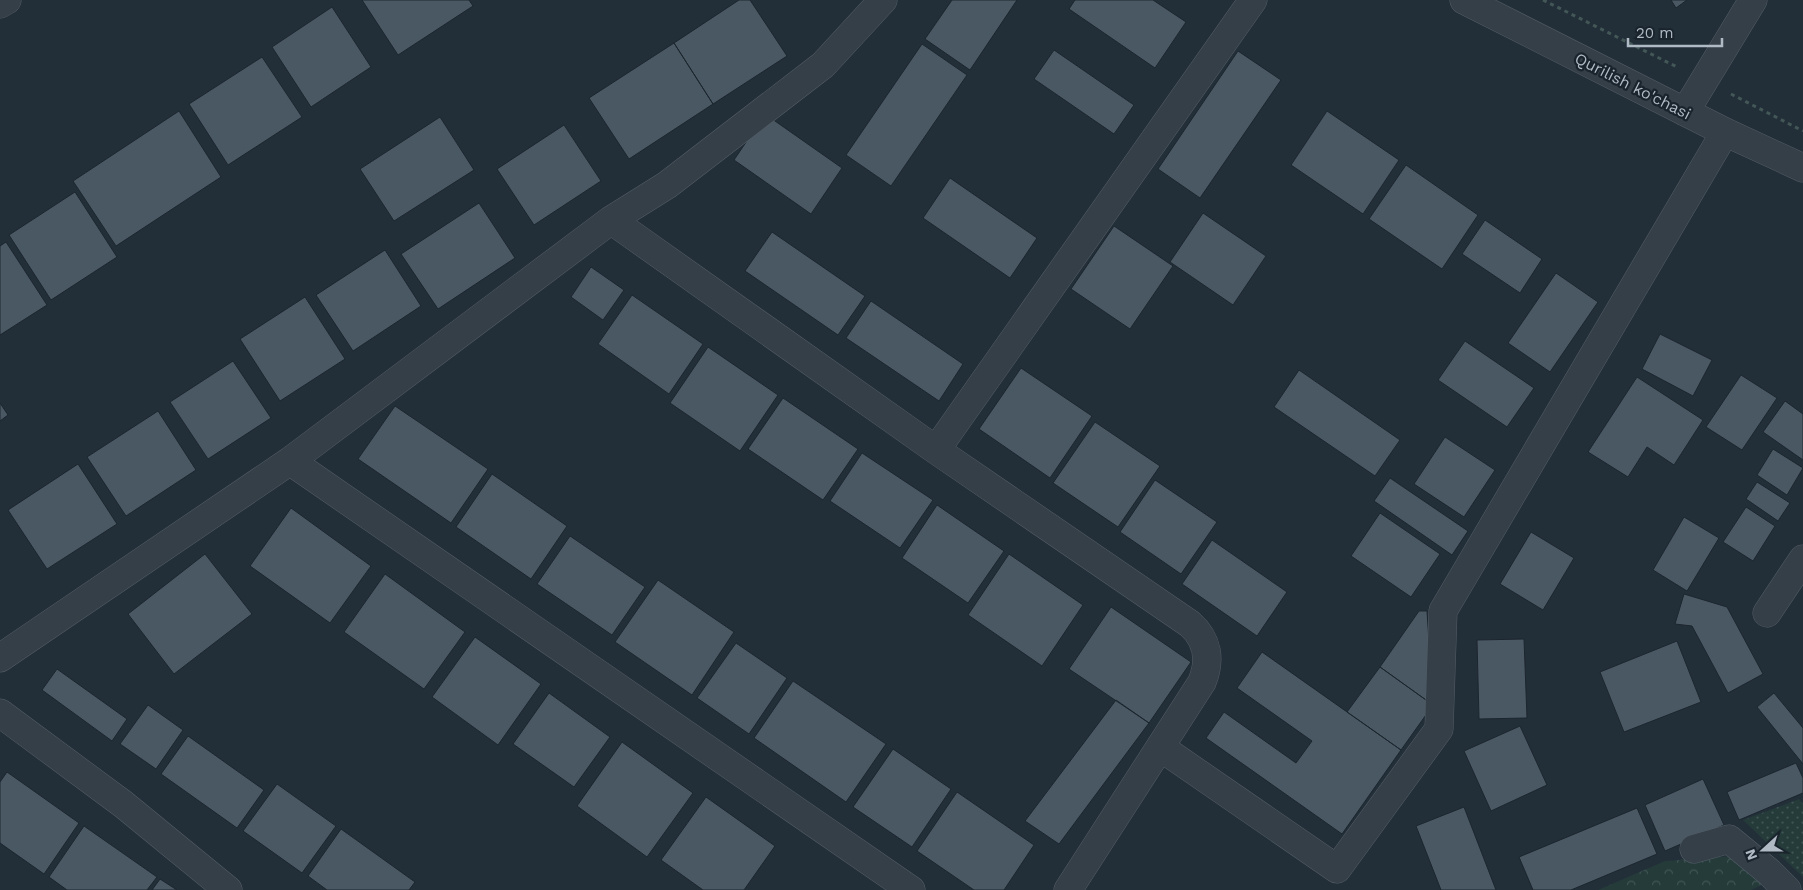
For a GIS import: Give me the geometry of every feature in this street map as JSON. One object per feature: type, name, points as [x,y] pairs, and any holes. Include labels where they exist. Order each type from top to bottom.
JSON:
[{"type":"street","points":[[0,4],[6,0]]},
{"type":"street","points":[[0,658],[290,461],[611,220],[667,185],[823,65],[883,0]]},
{"type":"street","points":[[936,450],[1253,0]]},
{"type":"street","points":[[1685,112],[1753,0]]},
{"type":"street","name":"Qurilish ko'chasi","points":[[1480,4],[1724,132],[1803,168]]},
{"type":"street","points":[[1160,748],[1337,869],[1439,729],[1443,611],[1724,132]]},
{"type":"street","points":[[611,220],[936,450],[1190,624],[1201,636],[1208,658],[1205,675],[1068,890]]},
{"type":"street","points":[[290,461],[911,890]]},
{"type":"street","points":[[1768,613],[1803,559]]},
{"type":"street","points":[[0,713],[123,804],[228,890]]},
{"type":"street","points":[[1694,849],[1729,838],[1787,890]]},
{"type":"path","points":[[1543,0],[1803,131]]},
{"type":"green space","points":[[1799,799],[1803,804],[1803,877],[1743,820]]},
{"type":"green space","points":[[1746,855],[1768,882],[1751,890],[1598,890],[1665,861]]},
{"type":"building","points":[[362,0],[469,0],[473,6],[398,55]]},
{"type":"building","points":[[739,0],[750,0],[787,56],[713,104],[674,43]]},
{"type":"building","points":[[952,0],[1017,0],[970,70],[925,39]]},
{"type":"building","points":[[1075,0],[1153,0],[1186,22],[1155,68],[1069,9]]},
{"type":"building","points":[[1671,0],[1687,0],[1676,8]]},
{"type":"building","points":[[332,7],[371,67],[311,107],[272,47]]},
{"type":"building","points":[[674,43],[713,104],[629,159],[589,98]]},
{"type":"building","points":[[922,44],[967,75],[891,186],[846,155]]},
{"type":"building","points":[[1054,50],[1134,105],[1114,134],[1034,79]]},
{"type":"building","points":[[1238,51],[1281,80],[1200,198],[1158,169]]},
{"type":"building","points":[[262,57],[302,117],[228,165],[189,104]]},
{"type":"building","points":[[179,111],[221,177],[116,246],[73,181]]},
{"type":"building","points":[[1327,111],[1399,160],[1363,214],[1291,165]]},
{"type":"building","points":[[765,114],[842,168],[811,214],[734,160]]},
{"type":"building","points":[[440,117],[474,170],[394,221],[360,169]]},
{"type":"building","points":[[564,125],[601,181],[534,225],[497,169]]},
{"type":"building","points":[[1406,165],[1478,215],[1442,269],[1369,219]]},
{"type":"building","points":[[950,178],[1037,238],[1010,278],[923,218]]},
{"type":"building","points":[[75,192],[117,257],[51,300],[9,235]]},
{"type":"building","points":[[479,203],[515,258],[438,309],[401,254]]},
{"type":"building","points":[[1203,213],[1266,256],[1233,305],[1170,262]]},
{"type":"building","points":[[1485,220],[1542,259],[1520,293],[1462,254]]},
{"type":"building","points":[[1114,226],[1173,266],[1130,329],[1071,289]]},
{"type":"building","points":[[772,232],[865,296],[838,335],[745,271]]},
{"type":"building","points":[[6,242],[47,305],[0,335],[0,246]]},
{"type":"building","points":[[385,250],[421,306],[353,351],[316,295]]},
{"type":"building","points":[[591,267],[624,290],[603,320],[571,297]]},
{"type":"building","points":[[1556,273],[1598,302],[1550,372],[1508,343]]},
{"type":"building","points":[[632,295],[703,344],[669,394],[598,344]]},
{"type":"building","points":[[305,297],[345,359],[280,401],[240,339]]},
{"type":"building","points":[[871,301],[963,364],[939,401],[846,338]]},
{"type":"building","points":[[1660,334],[1712,360],[1693,396],[1642,369]]},
{"type":"building","points":[[1465,341],[1534,388],[1507,427],[1438,380]]},
{"type":"building","points":[[708,347],[778,395],[740,451],[670,403]]},
{"type":"building","points":[[233,361],[271,418],[208,459],[170,402]]},
{"type":"building","points":[[1021,368],[1092,416],[1050,478],[979,429]]},
{"type":"building","points":[[1299,370],[1400,440],[1375,476],[1274,407]]},
{"type":"building","points":[[1741,375],[1777,398],[1742,450],[1706,427]]},
{"type":"building","points":[[1637,377],[1703,420],[1674,465],[1647,447],[1628,477],[1588,452]]},
{"type":"building","points":[[783,398],[858,449],[823,500],[748,449]]},
{"type":"building","points":[[1785,401],[1803,414],[1803,460],[1763,432]]},
{"type":"building","points":[[0,403],[8,415],[0,421]]},
{"type":"building","points":[[395,406],[488,469],[451,523],[358,459]]},
{"type":"building","points":[[158,411],[196,470],[126,516],[87,457]]},
{"type":"building","points":[[1095,422],[1160,466],[1118,527],[1053,483]]},
{"type":"building","points":[[1445,437],[1495,470],[1464,517],[1414,484]]},
{"type":"building","points":[[1773,449],[1803,468],[1787,495],[1757,475]]},
{"type":"building","points":[[862,453],[933,500],[900,548],[830,501]]},
{"type":"building","points":[[78,464],[117,524],[47,569],[8,510]]},
{"type":"building","points":[[492,474],[567,526],[531,579],[456,527]]},
{"type":"building","points":[[1390,478],[1468,531],[1452,555],[1374,501]]},
{"type":"building","points":[[1155,480],[1217,522],[1181,574],[1120,532]]},
{"type":"building","points":[[1757,482],[1790,503],[1778,521],[1746,499]]},
{"type":"building","points":[[937,505],[1004,551],[968,603],[902,558]]},
{"type":"building","points":[[1746,507],[1775,526],[1753,561],[1723,542]]},
{"type":"building","points":[[291,508],[371,566],[330,623],[250,566]]},
{"type":"building","points":[[1380,513],[1440,554],[1411,597],[1351,556]]},
{"type":"building","points":[[1684,517],[1719,538],[1687,591],[1653,570]]},
{"type":"building","points":[[1531,532],[1574,558],[1543,610],[1500,584]]},
{"type":"building","points":[[570,536],[645,587],[612,635],[537,584]]},
{"type":"building","points":[[1212,540],[1287,592],[1257,636],[1182,584]]},
{"type":"building","points":[[205,554],[252,614],[174,674],[128,614]]},
{"type":"building","points":[[1009,554],[1083,605],[1042,666],[968,615]]},
{"type":"building","points":[[385,574],[465,632],[424,689],[344,632]]},
{"type":"building","points":[[658,580],[734,632],[692,695],[615,642]]},
{"type":"building","points":[[1684,594],[1727,607],[1763,674],[1728,693],[1692,626],[1675,624]]},
{"type":"building","points":[[1111,607],[1191,662],[1149,723],[1069,669]]},
{"type":"building","points":[[1419,611],[1427,611],[1433,705],[1380,667]]},
{"type":"building","points":[[475,637],[541,684],[498,745],[432,697]]},
{"type":"building","points":[[1524,639],[1527,718],[1479,719],[1477,640]]},
{"type":"building","points":[[1677,641],[1701,702],[1624,732],[1600,672]]},
{"type":"building","points":[[736,643],[787,678],[749,734],[697,698]]},
{"type":"building","points":[[1262,652],[1401,750],[1342,834],[1206,738],[1224,712],[1296,763],[1312,741],[1237,688]]},
{"type":"building","points":[[1380,667],[1433,705],[1401,750],[1347,712]]},
{"type":"building","points":[[57,669],[127,719],[112,741],[42,690]]},
{"type":"building","points":[[793,681],[886,744],[846,802],[754,738]]},
{"type":"building","points":[[549,693],[610,737],[574,787],[513,744]]},
{"type":"building","points":[[1774,693],[1803,728],[1803,764],[1757,707]]},
{"type":"building","points":[[1116,700],[1149,723],[1059,844],[1025,821]]},
{"type":"building","points":[[148,705],[183,730],[156,769],[120,744]]},
{"type":"building","points":[[1520,726],[1547,785],[1491,811],[1464,751]]},
{"type":"building","points":[[188,736],[264,790],[237,828],[161,774]]},
{"type":"building","points":[[622,742],[693,793],[647,857],[577,806]]},
{"type":"building","points":[[893,749],[951,789],[912,847],[853,807]]},
{"type":"building","points":[[1796,763],[1803,778],[1803,793],[1739,820],[1727,792]]},
{"type":"building","points":[[7,772],[79,823],[44,874],[0,843],[0,782]]},
{"type":"building","points":[[1703,779],[1724,825],[1665,851],[1645,805]]},
{"type":"building","points":[[277,784],[336,826],[302,873],[243,831]]},
{"type":"building","points":[[957,792],[1034,845],[1004,890],[974,890],[917,851]]},
{"type":"building","points":[[706,797],[775,846],[744,890],[703,890],[661,860]]},
{"type":"building","points":[[1464,807],[1496,890],[1441,890],[1416,826]]},
{"type":"building","points":[[1637,808],[1657,854],[1571,890],[1533,890],[1519,857]]},
{"type":"building","points":[[84,826],[157,877],[147,890],[67,890],[49,877]]},
{"type":"building","points":[[341,829],[415,882],[409,890],[327,890],[308,876]]},
{"type":"building","points":[[160,879],[177,890],[152,890]]}]
